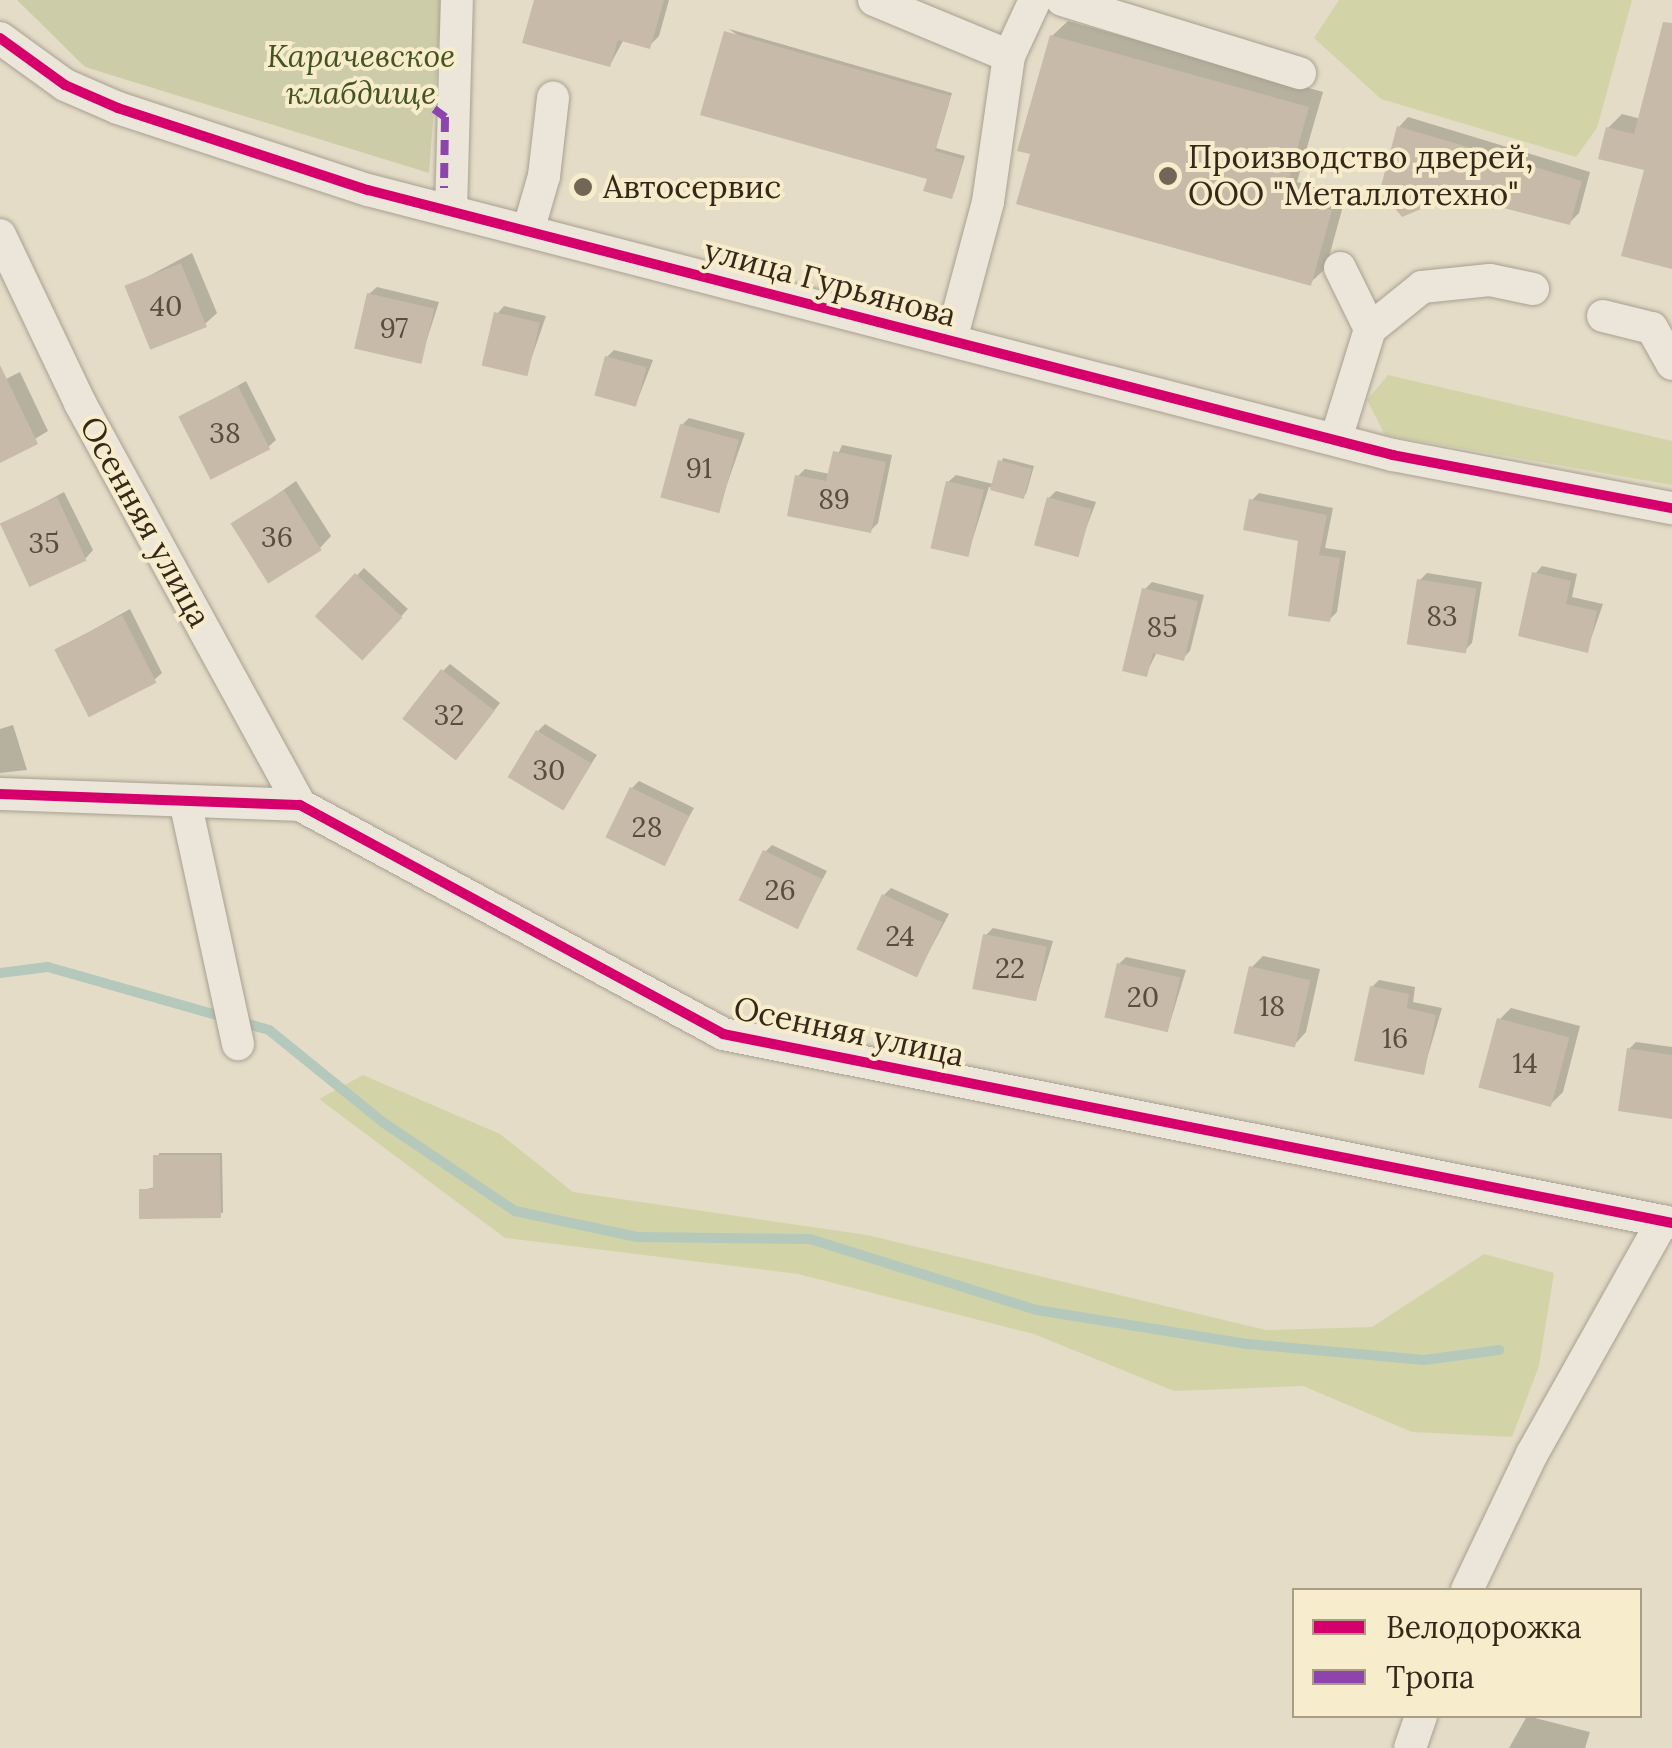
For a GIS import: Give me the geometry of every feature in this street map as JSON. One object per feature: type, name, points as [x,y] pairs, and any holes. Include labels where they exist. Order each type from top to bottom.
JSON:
[{"type":"street","points":[[451,211],[457,0]]},
{"type":"street","points":[[874,0],[1009,56]]},
{"type":"street","points":[[951,340],[988,202],[1009,56],[1035,0]]},
{"type":"street","points":[[1062,0],[1300,73]]},
{"type":"street","name":"улица Гурьянова","points":[[0,38],[65,85],[118,108],[451,211],[1336,439],[1672,508]]},
{"type":"street","points":[[528,231],[544,176],[554,98]]},
{"type":"street","name":"Осенняя улица","points":[[0,235],[80,403],[300,805]]},
{"type":"street","points":[[1340,268],[1370,329]]},
{"type":"street","points":[[1336,439],[1370,329],[1422,287],[1490,280],[1533,289]]},
{"type":"street","points":[[1603,316],[1652,328],[1672,364]]},
{"type":"street","name":"Осенняя улица","points":[[0,794],[300,805],[723,1034],[1668,1222]]},
{"type":"street","points":[[185,801],[238,1044]]},
{"type":"street","points":[[1468,1588],[1532,1454],[1668,1222]]},
{"type":"street","points":[[1410,1748],[1420,1718]]},
{"type":"green space","name":"Карачевское клабдище","points":[[17,0],[442,0],[429,173],[85,67]]},
{"type":"green space","points":[[1339,0],[1632,0],[1597,128],[1576,157],[1381,99],[1314,38]]},
{"type":"green space","points":[[1388,375],[1672,441],[1672,485],[1385,435],[1367,400]]},
{"type":"green space","points":[[363,1075],[500,1134],[573,1192],[867,1235],[1266,1330],[1372,1327],[1484,1254],[1554,1273],[1539,1366],[1512,1437],[1412,1432],[1303,1386],[1174,1391],[1034,1334],[798,1274],[505,1238],[319,1099]]},
{"type":"building","points":[[534,0],[664,0],[650,49],[618,40],[610,67],[522,43]]},
{"type":"building","points":[[1663,22],[1672,23],[1672,269],[1621,256],[1644,170],[1598,159],[1606,127],[1634,134]]},
{"type":"building","points":[[724,31],[951,96],[935,151],[963,159],[952,199],[923,191],[927,179],[700,115]]},
{"type":"building","name":"Производство дверей, ООО \"Металлотехно\"","points":[[1050,35],[1309,107],[1284,197],[1332,210],[1311,286],[1016,204],[1030,154],[1017,151]]},
{"type":"building","points":[[1397,126],[1582,181],[1570,225],[1437,191],[1433,204],[1402,217],[1380,190]]},
{"type":"building","points":[[181,263],[207,327],[150,350],[124,286]]},
{"type":"building","points":[[367,293],[434,309],[421,364],[354,349]]},
{"type":"building","points":[[494,312],[540,323],[527,376],[482,366]]},
{"type":"building","points":[[605,356],[647,367],[636,407],[594,396]]},
{"type":"building","points":[[0,365],[38,444],[0,463]]},
{"type":"building","points":[[238,386],[270,449],[211,480],[178,416]]},
{"type":"building","points":[[680,424],[739,440],[719,513],[660,497]]},
{"type":"building","points":[[833,451],[886,462],[871,533],[787,516],[795,475],[826,481]]},
{"type":"building","points":[[998,460],[1032,469],[1024,499],[990,490]]},
{"type":"building","points":[[946,481],[984,490],[968,557],[930,548]]},
{"type":"building","points":[[284,490],[322,550],[268,584],[231,523]]},
{"type":"building","points":[[57,497],[87,560],[29,587],[0,524]]},
{"type":"building","points":[[1047,497],[1091,509],[1078,557],[1034,545]]},
{"type":"building","points":[[1249,499],[1327,515],[1319,555],[1340,558],[1330,622],[1288,616],[1298,541],[1243,530]]},
{"type":"building","points":[[1532,572],[1571,581],[1566,604],[1597,611],[1588,653],[1518,636]]},
{"type":"building","points":[[355,573],[403,617],[362,660],[315,616]]},
{"type":"building","points":[[1417,579],[1476,588],[1466,654],[1407,644]]},
{"type":"building","points":[[1142,588],[1198,601],[1184,661],[1153,653],[1147,677],[1122,671]]},
{"type":"building","points":[[122,615],[157,683],[89,717],[54,650]]},
{"type":"building","points":[[441,669],[495,711],[456,761],[402,719]]},
{"type":"building","points":[[536,730],[592,763],[563,811],[508,777]]},
{"type":"building","points":[[630,787],[689,816],[665,866],[605,837]]},
{"type":"building","points":[[763,850],[822,879],[798,929],[738,900]]},
{"type":"building","points":[[882,894],[943,922],[917,978],[856,949]]},
{"type":"building","points":[[983,934],[1047,946],[1036,1001],[972,989]]},
{"type":"building","points":[[1117,963],[1180,978],[1168,1032],[1104,1018]]},
{"type":"building","points":[[1249,966],[1310,980],[1295,1047],[1233,1033]]},
{"type":"building","points":[[1370,986],[1409,994],[1407,1008],[1436,1015],[1424,1075],[1354,1061]]},
{"type":"building","points":[[1497,1018],[1569,1037],[1551,1107],[1478,1088]]},
{"type":"building","points":[[1627,1048],[1672,1055],[1672,1119],[1618,1111]]},
{"type":"building","points":[[153,1155],[220,1155],[221,1218],[139,1219],[139,1189],[153,1189]]},
{"type":"waterway","points":[[0,973],[48,967],[269,1030],[384,1123],[515,1211],[637,1237],[810,1239],[1037,1310],[1248,1344],[1424,1360],[1499,1350]]},
{"type":"marked path","points":[[434,109],[445,117],[444,188]]},
{"type":"cycle path","points":[[0,38],[65,85],[118,108],[368,190],[1393,455],[1672,508]]},
{"type":"cycle path","points":[[0,794],[300,805],[723,1034],[1672,1223]]},
{"type":"place","name":"Производство дверей, ООО \"Металлотехно\"","points":[[1168,176]]},
{"type":"place","name":"Автосервис","points":[[583,187]]}]
